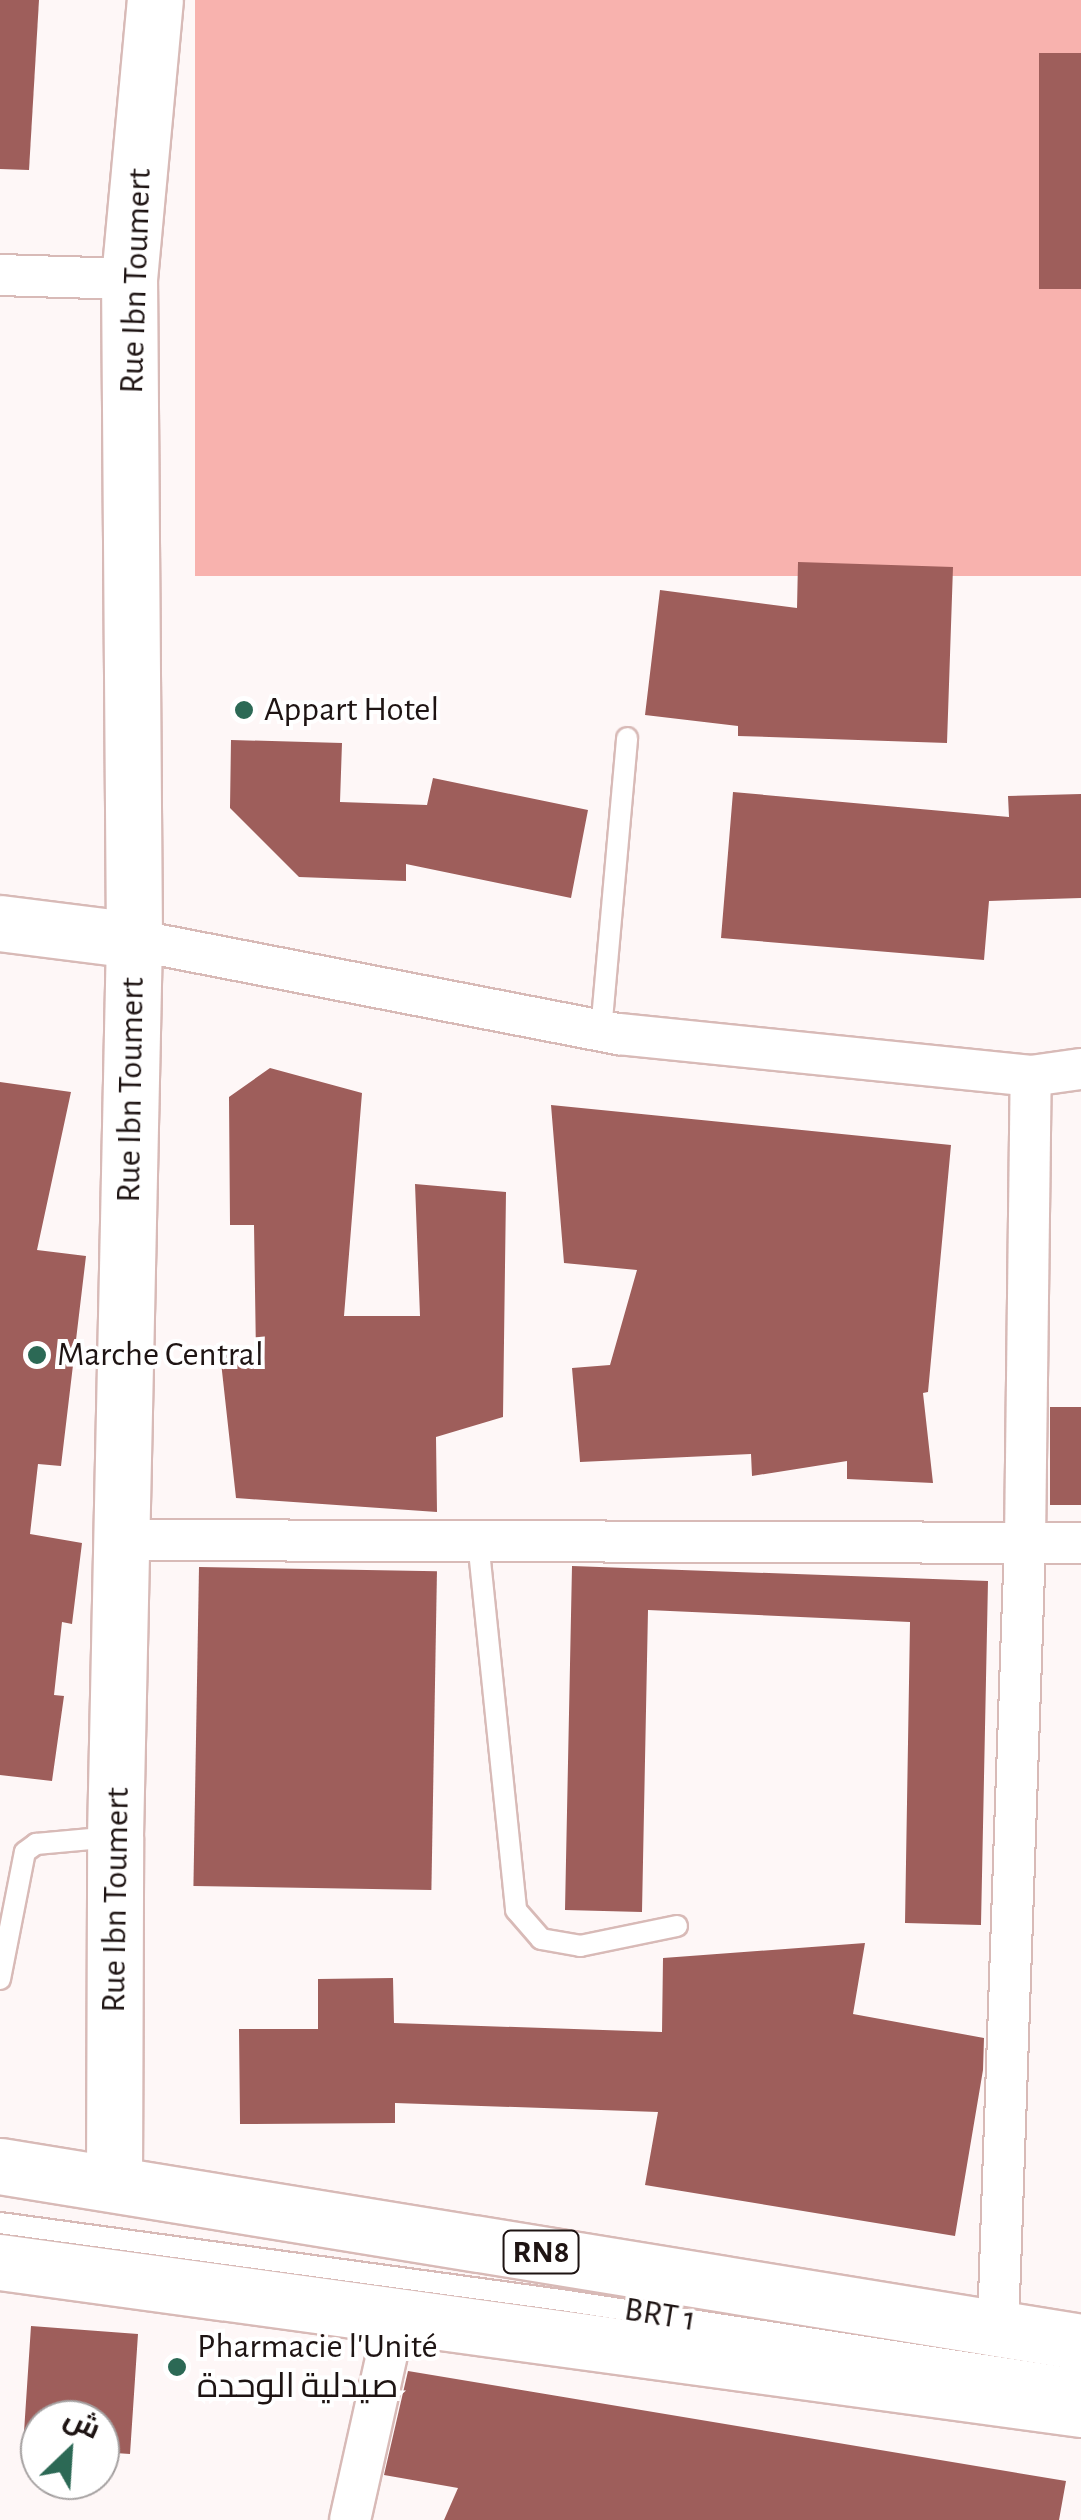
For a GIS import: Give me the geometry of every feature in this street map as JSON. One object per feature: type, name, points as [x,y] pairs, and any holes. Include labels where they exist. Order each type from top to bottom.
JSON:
[{"type":"street","name":"Rue Ibn Toumert","points":[[114,2182],[115,1837],[134,940],[130,278],[155,0]]},
{"type":"street","points":[[0,276],[130,278]]},
{"type":"street","points":[[0,923],[134,940],[601,1030],[1031,1076],[1081,1068]]},
{"type":"street","points":[[998,2327],[1025,1543],[1031,1076]]},
{"type":"street","points":[[124,1540],[1081,1543]]},
{"type":"street","name":"RN8","points":[[0,2166],[1081,2342]]},
{"type":"street","points":[[0,2262],[395,2319],[1081,2409]]},
{"type":"street","points":[[350,2520],[395,2319]]},
{"type":"lane","points":[[601,1030],[626,738]]},
{"type":"lane","points":[[478,1541],[516,1910],[541,1939],[580,1946],[677,1926]]},
{"type":"lane","points":[[0,1979],[24,1852],[36,1844],[115,1837]]},
{"type":"lane","name":"BRT 1","points":[[0,2224],[568,2301],[1081,2380]]},
{"type":"shaded area","points":[[195,0],[1081,0],[1081,576],[195,576]]},
{"type":"building","points":[[0,0],[39,0],[29,170],[0,169]]},
{"type":"building","points":[[1039,53],[1081,53],[1081,289],[1039,289]]},
{"type":"building","points":[[798,562],[953,567],[947,743],[738,736],[738,726],[645,715],[660,590],[797,608]]},
{"type":"building","points":[[231,740],[342,743],[340,802],[427,805],[433,778],[588,810],[571,898],[406,864],[406,881],[299,877],[230,808]]},
{"type":"building","points":[[733,792],[1009,817],[1008,796],[1081,794],[1081,898],[989,901],[984,960],[721,938]]},
{"type":"building","points":[[270,1068],[362,1093],[344,1316],[420,1316],[415,1184],[506,1192],[503,1417],[436,1437],[437,1512],[236,1498],[220,1353],[256,1355],[254,1225],[230,1225],[229,1097]]},
{"type":"building","name":"Marche Central","points":[[0,1082],[71,1092],[37,1250],[86,1256],[61,1466],[38,1464],[30,1534],[82,1543],[72,1624],[62,1622],[54,1695],[64,1696],[52,1781],[0,1775]]},
{"type":"building","points":[[551,1105],[951,1145],[928,1392],[923,1393],[933,1483],[847,1479],[847,1461],[752,1476],[751,1454],[580,1462],[572,1368],[610,1365],[637,1270],[564,1263]]},
{"type":"building","points":[[1050,1407],[1081,1407],[1081,1505],[1050,1505]]},
{"type":"building","points":[[572,1566],[988,1581],[981,1925],[905,1923],[910,1622],[648,1610],[642,1912],[565,1910]]},
{"type":"building","points":[[199,1567],[437,1571],[431,1890],[193,1886]]},
{"type":"building","points":[[865,1943],[853,2014],[984,2038],[983,2070],[955,2236],[645,2185],[658,2112],[395,2103],[395,2123],[240,2124],[239,2029],[318,2029],[318,1979],[393,1978],[394,2023],[662,2032],[663,1958]]},
{"type":"building","points":[[31,2326],[138,2334],[130,2454],[120,2453],[120,2400],[26,2400]]},
{"type":"building","points":[[408,2371],[1066,2481],[1059,2520],[444,2520],[458,2488],[384,2475]]},
{"type":"place","name":"Appart Hotel","points":[[244,710]]},
{"type":"place","name":"Marche Central","points":[[37,1355]]},
{"type":"place","name":"Pharmacie l'Unité صيدلية الوحدة","points":[[177,2367]]}]
